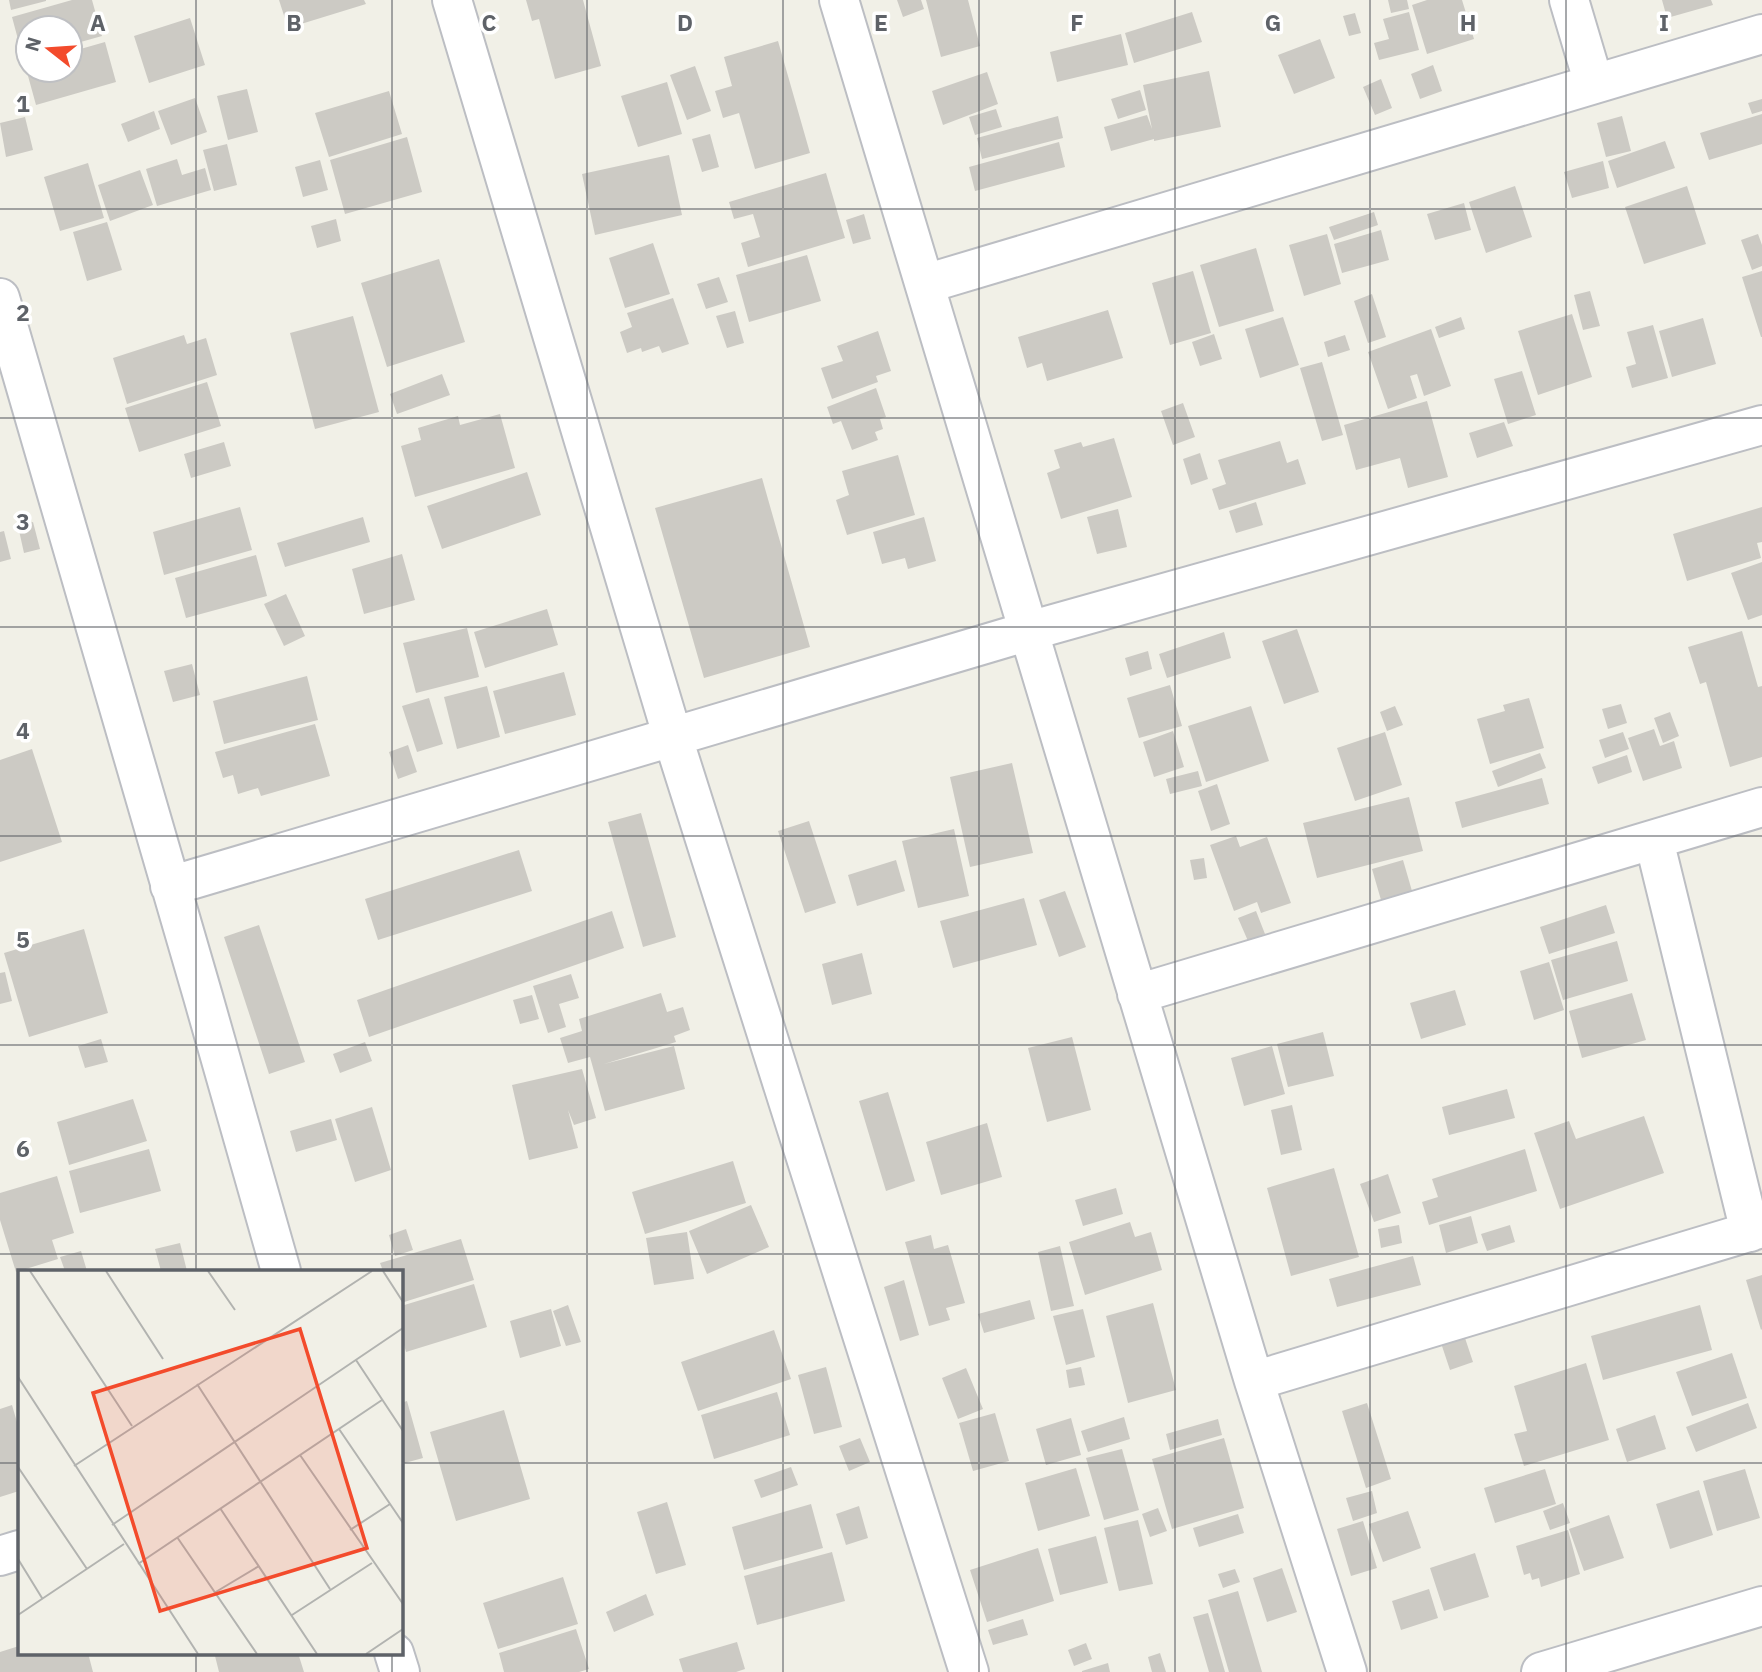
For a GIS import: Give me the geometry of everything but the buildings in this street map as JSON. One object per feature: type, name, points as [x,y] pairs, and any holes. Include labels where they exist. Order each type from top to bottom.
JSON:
[{"type":"street","points":[[452,0],[673,738],[969,1672]]},
{"type":"street","points":[[839,0],[1254,1381],[1347,1672]]},
{"type":"street","points":[[1569,0],[1594,84]]},
{"type":"street","points":[[925,284],[1762,34]]},
{"type":"street","points":[[0,298],[217,1040],[281,1270]]},
{"type":"street","points":[[170,886],[1029,631],[1762,425]]},
{"type":"street","points":[[1137,995],[1762,807]]},
{"type":"street","points":[[1254,1381],[1756,1230],[1654,839]]},
{"type":"street","points":[[0,1556],[18,1550]]},
{"type":"street","points":[[1541,1672],[1762,1606]]},
{"type":"street","points":[[394,1654],[400,1672]]}]
